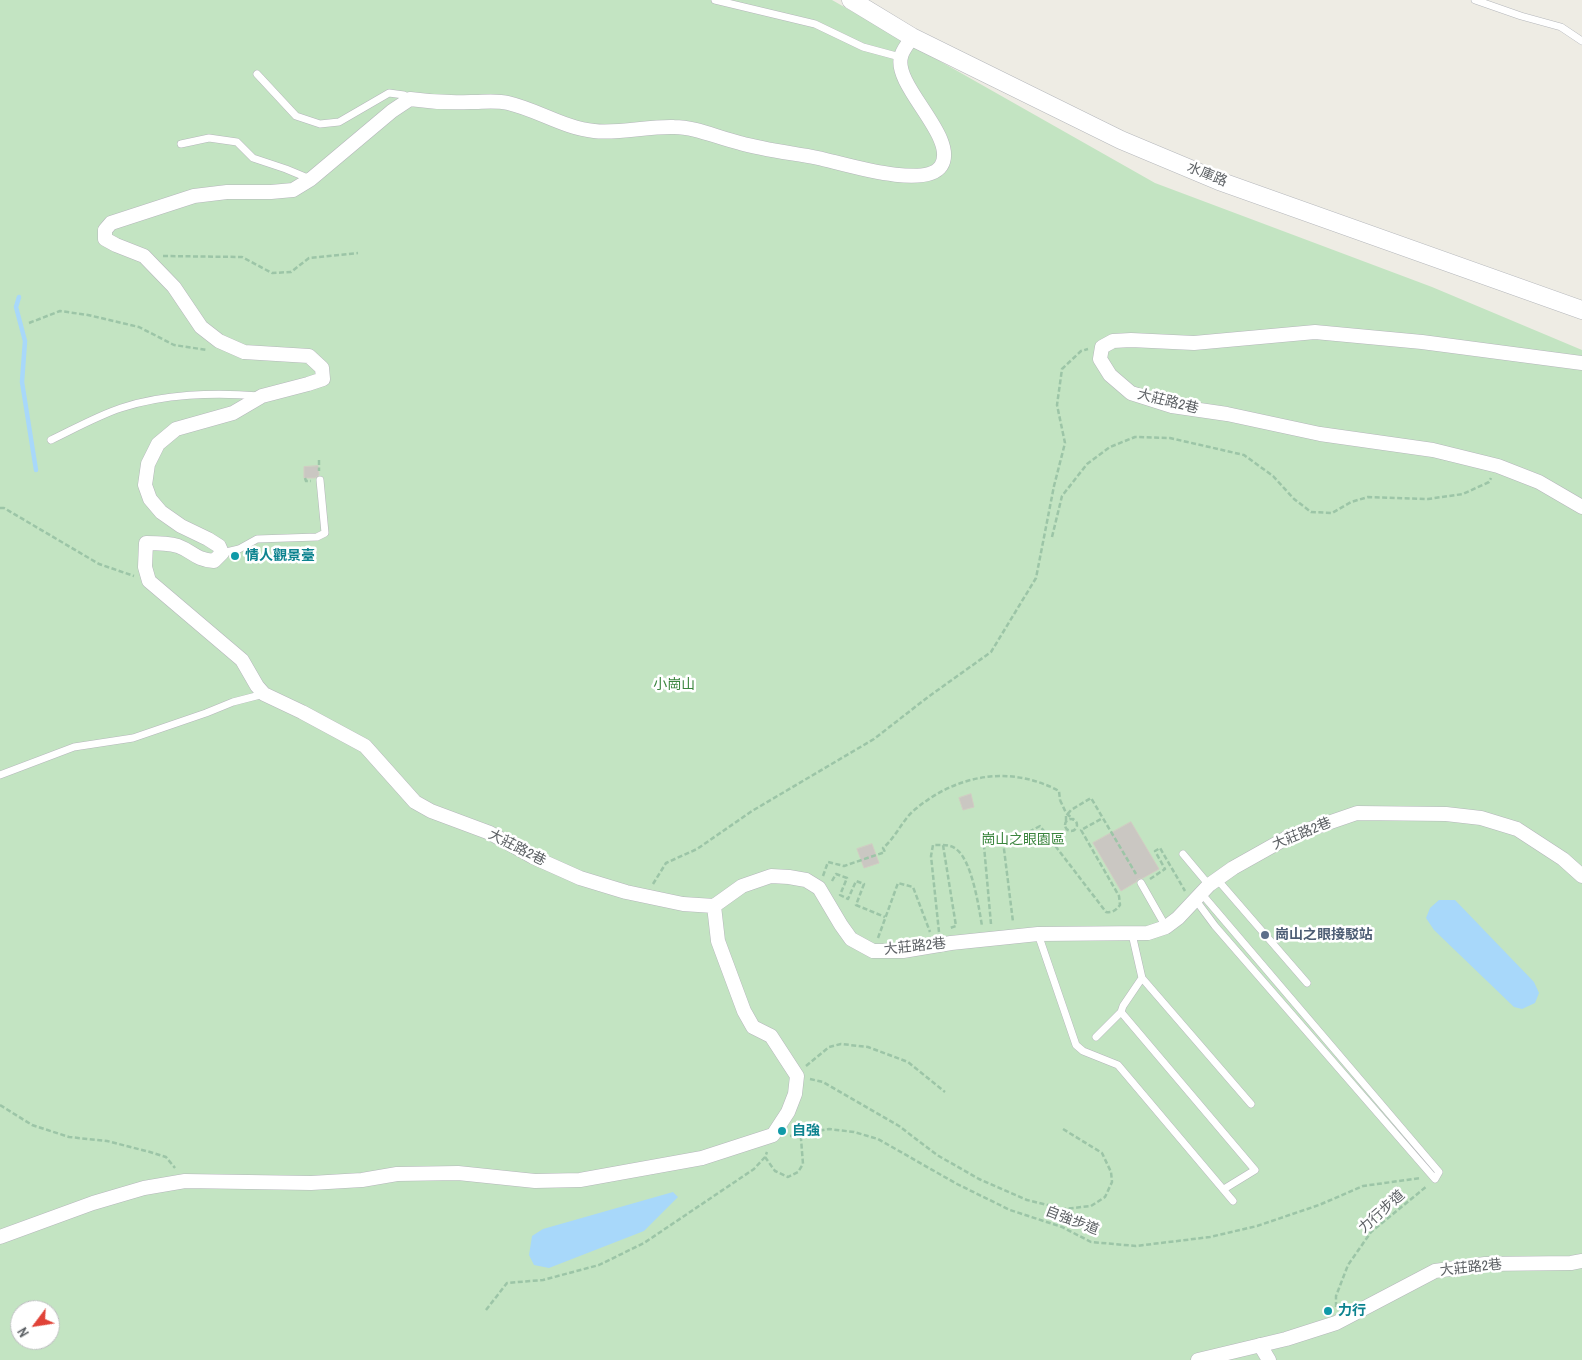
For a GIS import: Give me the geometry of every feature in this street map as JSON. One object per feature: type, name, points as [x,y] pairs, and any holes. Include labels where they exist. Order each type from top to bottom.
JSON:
[{"type":"street","name":"水庫路","points":[[851,0],[912,37],[1121,140],[1192,170],[1582,310]]},
{"type":"street","points":[[264,694],[257,686],[242,660],[149,581],[145,567],[146,543],[178,546],[200,560],[214,561],[222,553],[218,546],[208,539],[181,526],[161,512],[150,499],[145,485],[148,464],[158,444],[176,429],[233,413],[262,396],[323,379],[322,368],[309,356],[244,352],[219,341],[201,328],[174,287],[144,256],[116,245],[106,238],[105,230],[111,223],[194,196],[227,192],[294,190],[311,180],[392,111],[410,99],[433,103],[488,101],[508,103],[574,127],[595,131],[675,126],[711,134],[740,144],[820,159],[865,170],[906,176],[925,175],[940,168],[945,158],[943,145],[926,112],[903,76],[900,57],[912,37]]},
{"type":"street","points":[[1102,346],[1113,341],[1194,343],[1315,332],[1422,342],[1582,363]]},
{"type":"street","name":"大莊路2巷","points":[[1102,346],[1100,359],[1110,375],[1131,394],[1172,406],[1227,414],[1320,434],[1433,450],[1498,466],[1539,482],[1582,507]]},
{"type":"street","name":"大莊路2巷","points":[[264,694],[365,746],[415,802],[432,811],[490,833],[533,857],[580,878],[626,892],[683,904],[714,906],[742,886],[771,876],[789,876],[806,880],[819,888],[840,925],[851,939],[873,951],[903,951],[950,943],[1038,934],[1148,933],[1166,927],[1178,918],[1203,892],[1290,836],[1356,813],[1446,814],[1481,818],[1517,829],[1563,859],[1582,876]]},
{"type":"street","points":[[0,1237],[93,1203],[144,1188],[185,1181],[311,1183],[362,1180],[397,1174],[458,1173],[534,1181],[580,1180],[702,1158],[773,1135],[788,1112],[795,1094],[797,1076],[772,1036],[753,1027],[744,1011],[718,942],[714,906]]},
{"type":"street","name":"大莊路2巷","points":[[1198,1360],[1260,1346],[1336,1323],[1435,1271],[1485,1264],[1582,1261]]},
{"type":"street","points":[[1260,1346],[1269,1360]]},
{"type":"lane","points":[[715,0],[814,24],[863,47],[900,57]]},
{"type":"lane","points":[[1474,0],[1560,27],[1582,42]]},
{"type":"lane","points":[[257,74],[296,116],[320,124],[339,122],[389,93],[404,95],[410,99]]},
{"type":"lane","points":[[180,144],[209,138],[237,142],[252,158],[286,168],[311,180]]},
{"type":"lane","points":[[51,440],[120,409],[153,400],[229,393],[262,396]]},
{"type":"lane","points":[[222,553],[239,549],[257,539],[317,537],[325,533],[320,480]]},
{"type":"lane","points":[[0,776],[74,747],[133,738],[233,702],[264,694]]},
{"type":"lane","points":[[1183,854],[1203,892],[1215,926],[1435,1179],[1439,1172],[1203,892]]},
{"type":"lane","points":[[1142,883],[1166,927]]},
{"type":"lane","points":[[1203,892],[1307,983]]},
{"type":"lane","points":[[1038,934],[1076,1045],[1083,1051],[1118,1065],[1232,1201]]},
{"type":"lane","points":[[1132,934],[1142,978],[1251,1104]]},
{"type":"lane","points":[[1096,1037],[1121,1012],[1142,978]]},
{"type":"lane","points":[[1121,1012],[1255,1170],[1224,1190]]},
{"type":"path","points":[[144,256],[242,257],[272,273],[291,272],[309,258],[358,253]]},
{"type":"path","points":[[29,323],[60,311],[88,315],[139,327],[174,345],[215,350]]},
{"type":"path","points":[[646,896],[666,863],[697,850],[752,811],[874,739],[991,652],[1036,578],[1054,486],[1065,444],[1057,405],[1062,369],[1081,351],[1102,346]]},
{"type":"path","points":[[1052,537],[1062,496],[1087,464],[1110,447],[1135,438],[1170,438],[1244,455],[1273,476],[1294,499],[1311,512],[1332,513],[1351,502],[1368,497],[1428,499],[1463,494],[1489,482],[1498,466]]},
{"type":"path","points":[[0,508],[4,508],[99,564],[149,581]]},
{"type":"path","points":[[885,917],[856,904],[864,884],[856,881],[848,899],[840,896],[847,878],[836,874],[832,882],[823,878],[828,862],[844,866],[884,852],[883,848],[912,812],[937,794],[963,781],[1003,776],[1030,780],[1059,791],[1060,800],[1066,813],[1074,820],[1077,826],[1076,830],[1069,832],[1065,828],[1066,816],[1071,810],[1091,798],[1142,883],[1165,869],[1155,851],[1160,848],[1203,892]]},
{"type":"path","points":[[991,929],[984,846],[994,840],[1012,841],[1040,826],[1106,912],[1116,910],[1120,905],[1119,896],[1081,830],[1103,818]]},
{"type":"path","points":[[1066,821],[1074,820]]},
{"type":"path","points":[[1003,840],[1015,936]]},
{"type":"path","points":[[873,951],[898,883],[913,887],[930,932],[936,934],[940,932],[931,856],[934,845],[956,848],[962,855],[975,885],[982,931]]},
{"type":"path","points":[[943,845],[956,926],[948,929],[950,943]]},
{"type":"path","points":[[797,1076],[812,1060],[829,1047],[841,1044],[868,1047],[908,1062],[945,1092]]},
{"type":"path","points":[[797,1076],[823,1082],[899,1126],[945,1160],[1027,1200],[1064,1209],[1090,1206],[1105,1197],[1112,1182],[1111,1172],[1102,1153],[1063,1129]]},
{"type":"path","points":[[0,1105],[32,1125],[69,1136],[106,1141],[166,1157],[185,1181]]},
{"type":"path","name":"自強步道","points":[[773,1135],[784,1137],[829,1129],[854,1132],[878,1139],[957,1184],[1010,1210],[1062,1227],[1091,1242],[1136,1246],[1210,1237],[1257,1226],[1319,1205],[1362,1186],[1426,1178],[1435,1179]]},
{"type":"path","points":[[765,1157],[776,1171],[788,1177],[798,1172],[803,1164],[801,1139],[803,1133]]},
{"type":"path","points":[[486,1310],[507,1283],[543,1280],[599,1265],[644,1243],[754,1169],[765,1157],[773,1135]]},
{"type":"path","name":"力行步道","points":[[1336,1323],[1336,1296],[1348,1265],[1370,1232],[1435,1179]]},
{"type":"green space","name":"小崗山","points":[[0,0],[832,0],[1155,183],[1432,287],[1582,350],[1582,1360],[0,1360]]},
{"type":"water","points":[[1439,900],[1455,900],[1534,982],[1539,993],[1535,1003],[1522,1009],[1514,1007],[1434,930],[1426,918],[1430,908]]},
{"type":"water","points":[[673,1192],[678,1197],[644,1231],[549,1268],[534,1265],[529,1255],[532,1236],[543,1229]]},
{"type":"building","points":[[318,466],[319,475],[315,478],[304,478],[304,467]]},
{"type":"building","points":[[971,794],[974,807],[963,810],[959,798]]},
{"type":"building","points":[[1131,822],[1159,869],[1138,879],[1121,891],[1093,843]]},
{"type":"building","points":[[872,844],[879,863],[864,868],[857,849]]},
{"type":"waterway","points":[[19,297],[16,307],[25,341],[22,382],[36,470]]},
{"type":"place","name":"情人觀景臺","points":[[235,556]]},
{"type":"place","name":"崗山之眼接駁站","points":[[1265,935]]},
{"type":"place","name":"自強","points":[[782,1131]]},
{"type":"place","name":"力行","points":[[1328,1311]]},
{"type":"park label","name":"崗山之眼園區","points":[[1023,840]]}]
